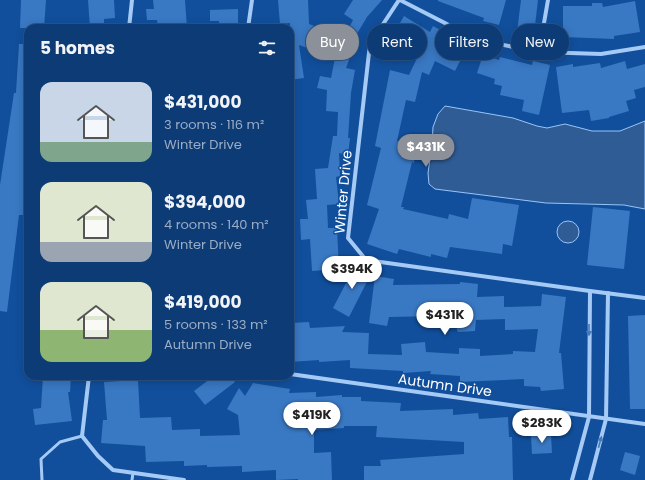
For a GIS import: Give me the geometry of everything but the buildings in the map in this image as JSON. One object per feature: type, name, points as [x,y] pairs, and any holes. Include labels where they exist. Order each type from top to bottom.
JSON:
[{"type":"street","points":[[129,24],[132,0]]},
{"type":"street","points":[[249,24],[252,0]]},
{"type":"street","points":[[399,0],[478,40],[511,47]]},
{"type":"street","name":"Winter Drive","points":[[399,0],[370,44],[348,238],[366,260],[645,298]]},
{"type":"street","points":[[543,24],[548,0]]},
{"type":"street","points":[[569,53],[601,54],[645,47]]},
{"type":"street","points":[[572,480],[589,417],[590,291]]},
{"type":"street","points":[[590,480],[606,419],[608,293]]},
{"type":"street","name":"Autumn Drive","points":[[294,375],[645,424]]},
{"type":"street","points":[[89,380],[82,436],[98,456],[114,470],[184,480]]},
{"type":"lane","points":[[42,480],[41,460],[60,442],[82,436]]},
{"type":"lane","points":[[132,480],[133,473]]},
{"type":"water","points":[[445,106],[513,118],[547,128],[565,124],[592,131],[620,131],[645,121],[645,209],[624,205],[546,203],[435,189],[429,184],[428,173],[433,127],[438,114]]},
{"type":"water","points":[[564,221],[572,221],[579,228],[579,236],[572,243],[564,243],[557,236],[557,228]]}]
